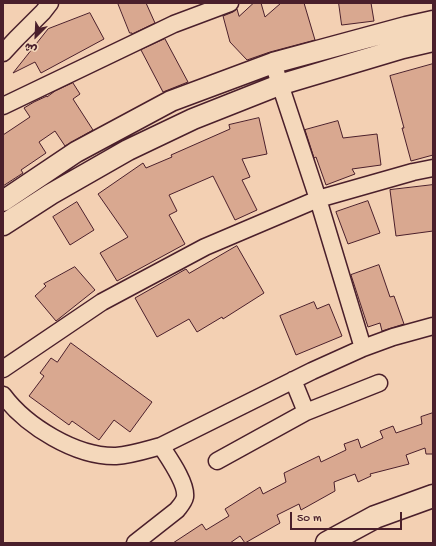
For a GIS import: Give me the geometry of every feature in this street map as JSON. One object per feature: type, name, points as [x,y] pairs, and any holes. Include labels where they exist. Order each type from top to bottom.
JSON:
[{"type":"main road","points":[[327,543],[375,517],[433,496]]},
{"type":"main road","points":[[357,543],[374,534],[433,511]]},
{"type":"street","points":[[3,53],[50,3]]},
{"type":"street","points":[[3,106],[174,24],[230,3]]},
{"type":"street","points":[[3,201],[76,152],[171,101],[272,63],[406,27],[433,22]]},
{"type":"street","points":[[3,225],[51,194],[128,150],[193,119],[279,84],[403,48],[433,41]]},
{"type":"street","points":[[272,63],[318,199],[363,348]]},
{"type":"street","points":[[3,369],[102,302],[205,247],[318,199],[413,172],[433,168]]},
{"type":"street","points":[[3,395],[10,404],[39,429],[64,444],[96,454],[116,456],[161,446],[293,380],[363,348],[433,326]]},
{"type":"street","points":[[293,380],[306,412]]},
{"type":"street","points":[[217,461],[306,412],[379,383]]},
{"type":"street","points":[[135,543],[177,510],[182,505],[185,497],[182,482],[161,446]]},
{"type":"building","points":[[118,3],[146,3],[155,23],[132,34],[130,33]]},
{"type":"building","points":[[254,3],[261,3],[265,17],[281,3],[304,3],[315,40],[247,60],[230,42],[223,16],[237,9],[239,16]]},
{"type":"building","points":[[339,3],[371,3],[374,21],[342,25]]},
{"type":"building","points":[[90,13],[104,39],[41,73],[35,62],[13,73],[48,29]]},
{"type":"building","points":[[165,39],[188,82],[163,92],[141,50]]},
{"type":"building","points":[[433,64],[433,155],[411,161],[390,76]]},
{"type":"building","points":[[73,83],[80,94],[73,99],[93,130],[65,146],[55,131],[39,142],[46,153],[21,170],[23,173],[3,186],[3,135],[30,117],[24,108]]},
{"type":"building","points":[[259,118],[267,154],[242,159],[250,177],[242,180],[257,210],[235,220],[213,176],[169,195],[177,211],[169,215],[185,244],[117,281],[100,253],[128,237],[98,194],[143,163],[146,168],[172,157],[171,155],[230,129],[229,125]]},
{"type":"building","points":[[338,121],[343,138],[377,134],[381,165],[352,169],[355,174],[326,185],[316,157],[314,158],[305,130]]},
{"type":"building","points":[[433,185],[433,231],[396,236],[390,190]]},
{"type":"building","points":[[368,201],[380,233],[348,244],[336,212]]},
{"type":"building","points":[[77,202],[94,230],[70,245],[53,217]]},
{"type":"building","points":[[237,246],[264,293],[223,319],[222,317],[197,332],[189,319],[157,337],[135,298],[186,269],[189,273]]},
{"type":"building","points":[[379,265],[390,297],[394,296],[404,324],[382,331],[380,323],[368,327],[351,275]]},
{"type":"building","points":[[75,267],[95,290],[56,321],[35,296],[46,286],[44,284]]},
{"type":"building","points":[[314,302],[317,309],[329,304],[342,336],[296,355],[280,316]]},
{"type":"building","points":[[71,343],[152,402],[130,432],[114,420],[99,440],[72,421],[69,425],[29,396],[44,376],[40,373],[51,358],[57,362]]},
{"type":"building","points":[[433,413],[433,454],[426,454],[425,448],[406,455],[409,464],[370,474],[371,476],[358,482],[355,474],[334,482],[335,491],[301,510],[299,504],[277,515],[280,523],[245,543],[240,536],[230,543],[173,543],[202,524],[206,530],[229,516],[225,509],[260,487],[263,494],[286,482],[284,473],[319,456],[321,462],[346,450],[344,444],[358,439],[361,448],[383,438],[380,431],[393,426],[396,433],[422,424],[421,417]]}]
